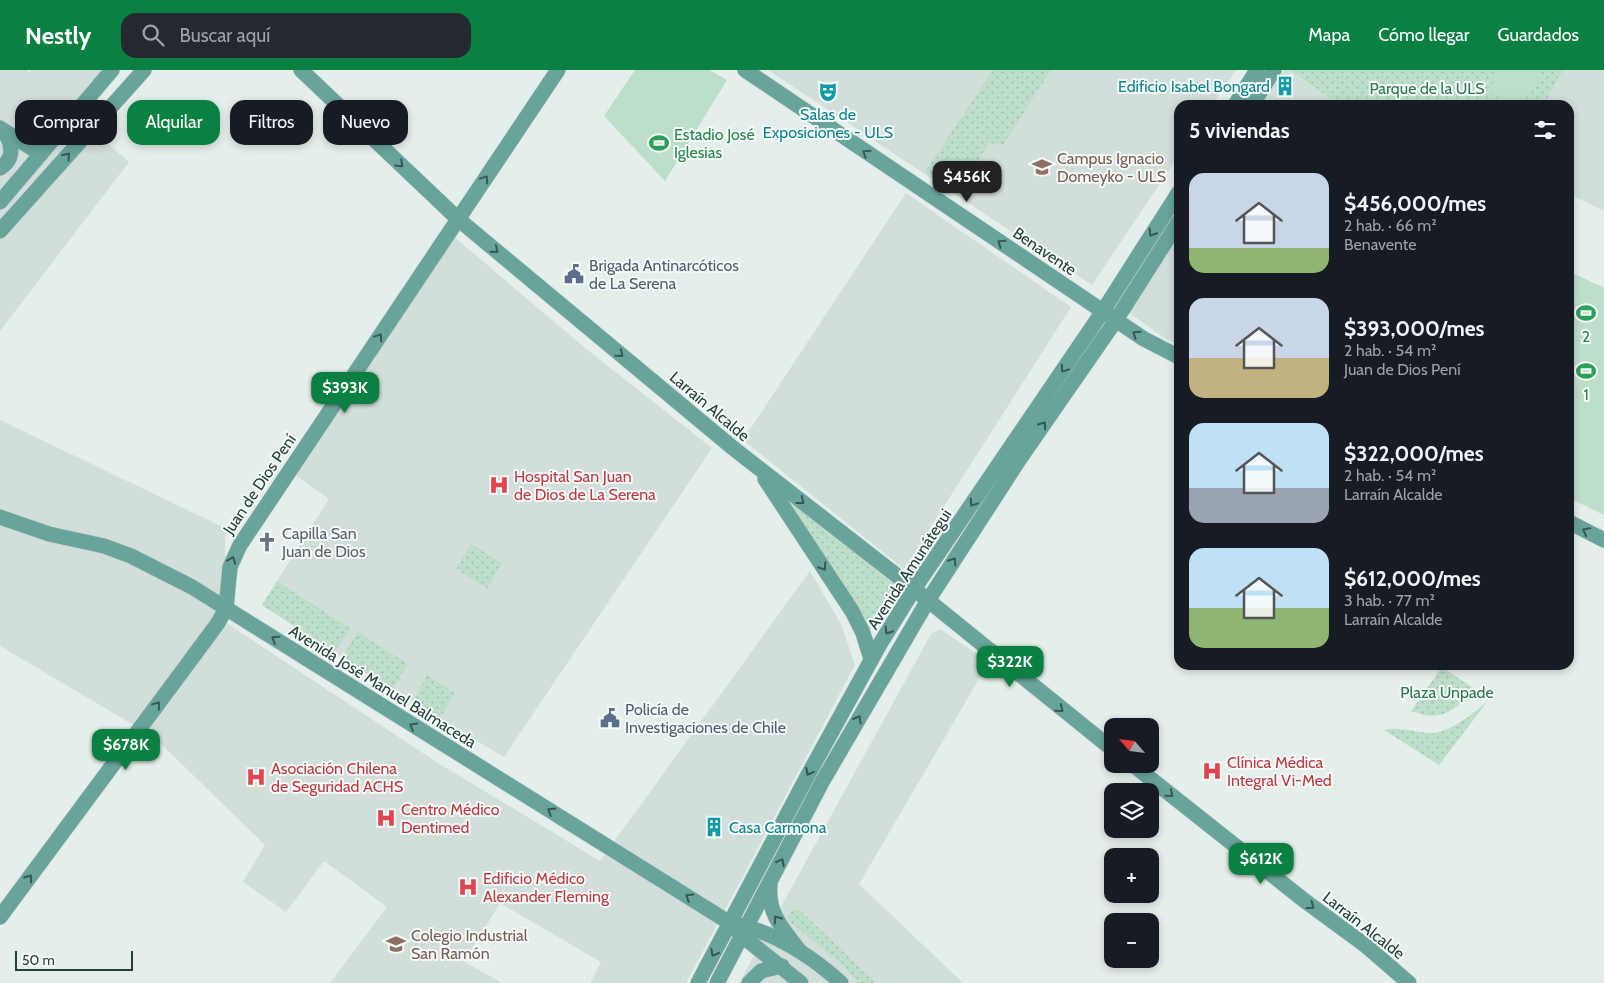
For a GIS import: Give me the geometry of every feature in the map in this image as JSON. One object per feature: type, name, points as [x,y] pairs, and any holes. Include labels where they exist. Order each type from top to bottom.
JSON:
[{"type":"main road","points":[[0,202],[112,70]]},
{"type":"main road","points":[[0,231],[144,70]]},
{"type":"main road","name":"Larraín Alcalde","points":[[301,70],[458,219],[758,467],[914,589],[927,602],[1104,743]]},
{"type":"main road","name":"Juan de Dios Pení","points":[[226,608],[227,579],[233,556],[558,70]]},
{"type":"main road","name":"Benavente","points":[[745,70],[1144,339],[1174,354]]},
{"type":"main road","points":[[1238,100],[1257,70]]},
{"type":"main road","points":[[1255,100],[1274,70]]},
{"type":"main road","points":[[0,128],[41,154]]},
{"type":"main road","points":[[0,128],[12,146],[11,156],[0,168]]},
{"type":"main road","points":[[40,185],[41,154]]},
{"type":"main road","points":[[12,188],[40,185]]},
{"type":"main road","name":"Avenida Amunátegui","points":[[698,983],[871,659],[914,589],[1103,311],[1174,200]]},
{"type":"main road","name":"Avenida Amunátegui","points":[[717,983],[822,782],[927,602],[1019,460],[1116,320],[1174,229]]},
{"type":"main road","points":[[758,467],[852,611],[864,633],[871,659]]},
{"type":"main road","name":"Avenida José Manuel Balmaceda","points":[[0,517],[49,534],[104,546],[131,556],[192,587],[730,923],[744,931],[800,951],[820,964],[841,983]]},
{"type":"main road","points":[[1574,525],[1604,540]]},
{"type":"main road","points":[[0,917],[226,608]]},
{"type":"main road","name":"Larraín Alcalde","points":[[1143,773],[1305,901],[1365,945],[1409,983]]},
{"type":"main road","points":[[770,882],[769,896],[772,912],[800,951]]},
{"type":"main road","name":"Avenida José Manuel Balmaceda","points":[[744,931],[800,983]]},
{"type":"main road","points":[[749,983],[762,971],[782,966]]},
{"type":"shaded area","points":[[0,70],[27,70],[29,73],[31,70],[102,70],[76,100],[15,100],[15,145],[109,145],[129,162],[0,331]]},
{"type":"shaded area","name":"Campus Ignacio Domeyko - ULS","points":[[768,70],[1236,70],[1215,100],[1174,100],[1174,162],[1092,285]]},
{"type":"shaded area","points":[[1284,70],[1604,70],[1604,211],[1574,196],[1574,100],[1264,100]]},
{"type":"shaded area","points":[[906,193],[1071,307],[904,569],[743,440]]},
{"type":"shaded area","points":[[1174,231],[1174,342],[1167,340],[1121,307]]},
{"type":"shaded area","name":"Hospital San Juan de Dios de La Serena","points":[[453,236],[585,348],[712,448],[504,757],[392,690],[262,605],[329,499],[291,472]]},
{"type":"shaded area","points":[[0,420],[225,528],[225,622],[438,763],[600,861],[810,571],[841,624],[855,665],[686,983],[590,983],[601,962],[500,903],[464,962],[503,983],[330,983],[387,907],[324,861],[286,912],[243,882],[265,845],[154,737],[0,646]]},
{"type":"shaded area","points":[[940,629],[989,662],[859,884],[963,983],[739,983],[931,634]]},
{"type":"green space","name":"Estadio José Iglesias","points":[[635,70],[709,70],[727,80],[665,181],[604,116]]},
{"type":"green space","points":[[993,70],[1051,70],[1003,145],[989,143],[958,194],[925,172]]},
{"type":"green space","name":"Parque de la ULS","points":[[1291,70],[1563,70],[1547,100],[1332,100]]},
{"type":"green space","points":[[1501,70],[1543,70],[1524,100],[1503,100],[1488,90]]},
{"type":"green space","points":[[1574,273],[1604,288],[1604,515],[1574,500]]},
{"type":"green space","points":[[775,487],[894,584],[862,646],[831,578]]},
{"type":"green space","points":[[471,544],[502,563],[487,589],[456,569]]},
{"type":"green space","points":[[277,581],[351,629],[334,652],[262,605]]},
{"type":"green space","points":[[358,632],[408,664],[392,690],[342,657]]},
{"type":"green space","name":"Plaza Unpade","points":[[1440,670],[1446,670],[1473,688],[1454,709],[1447,713],[1431,716],[1411,711]]},
{"type":"green space","points":[[427,675],[455,693],[440,718],[412,702]]},
{"type":"green space","points":[[1487,702],[1439,765],[1384,730],[1403,729],[1426,733],[1439,732],[1461,722]]},
{"type":"green space","points":[[797,909],[876,983],[859,983],[843,966],[789,921],[788,916]]},
{"type":"place","name":"Edificio Isabel Bongard","points":[[1285,86]]},
{"type":"place","name":"Salas de Exposiciones - ULS","points":[[828,92]]},
{"type":"place","name":"Estadio José Iglesias","points":[[659,143]]},
{"type":"place","name":"Campus Ignacio Domeyko - ULS","points":[[1042,167]]},
{"type":"place","name":"Brigada Antinarcóticos de La Serena","points":[[574,274]]},
{"type":"place","name":"2","points":[[1586,313]]},
{"type":"place","name":"1","points":[[1586,371]]},
{"type":"place","name":"Hospital San Juan de Dios de La Serena","points":[[499,485]]},
{"type":"place","name":"Capilla San Juan de Dios","points":[[267,542]]},
{"type":"place","name":"Policía de Investigaciones de Chile","points":[[610,718]]},
{"type":"place","name":"Clínica Médica Integral Vi-Med","points":[[1212,771]]},
{"type":"place","name":"Asociación Chilena de Seguridad ACHS","points":[[256,777]]},
{"type":"place","name":"Centro Médico Dentimed","points":[[386,818]]},
{"type":"place","name":"Casa Carmona","points":[[714,827]]},
{"type":"place","name":"Edificio Médico Alexander Fleming","points":[[468,887]]},
{"type":"place","name":"Colegio Industrial San Ramón","points":[[396,944]]}]
